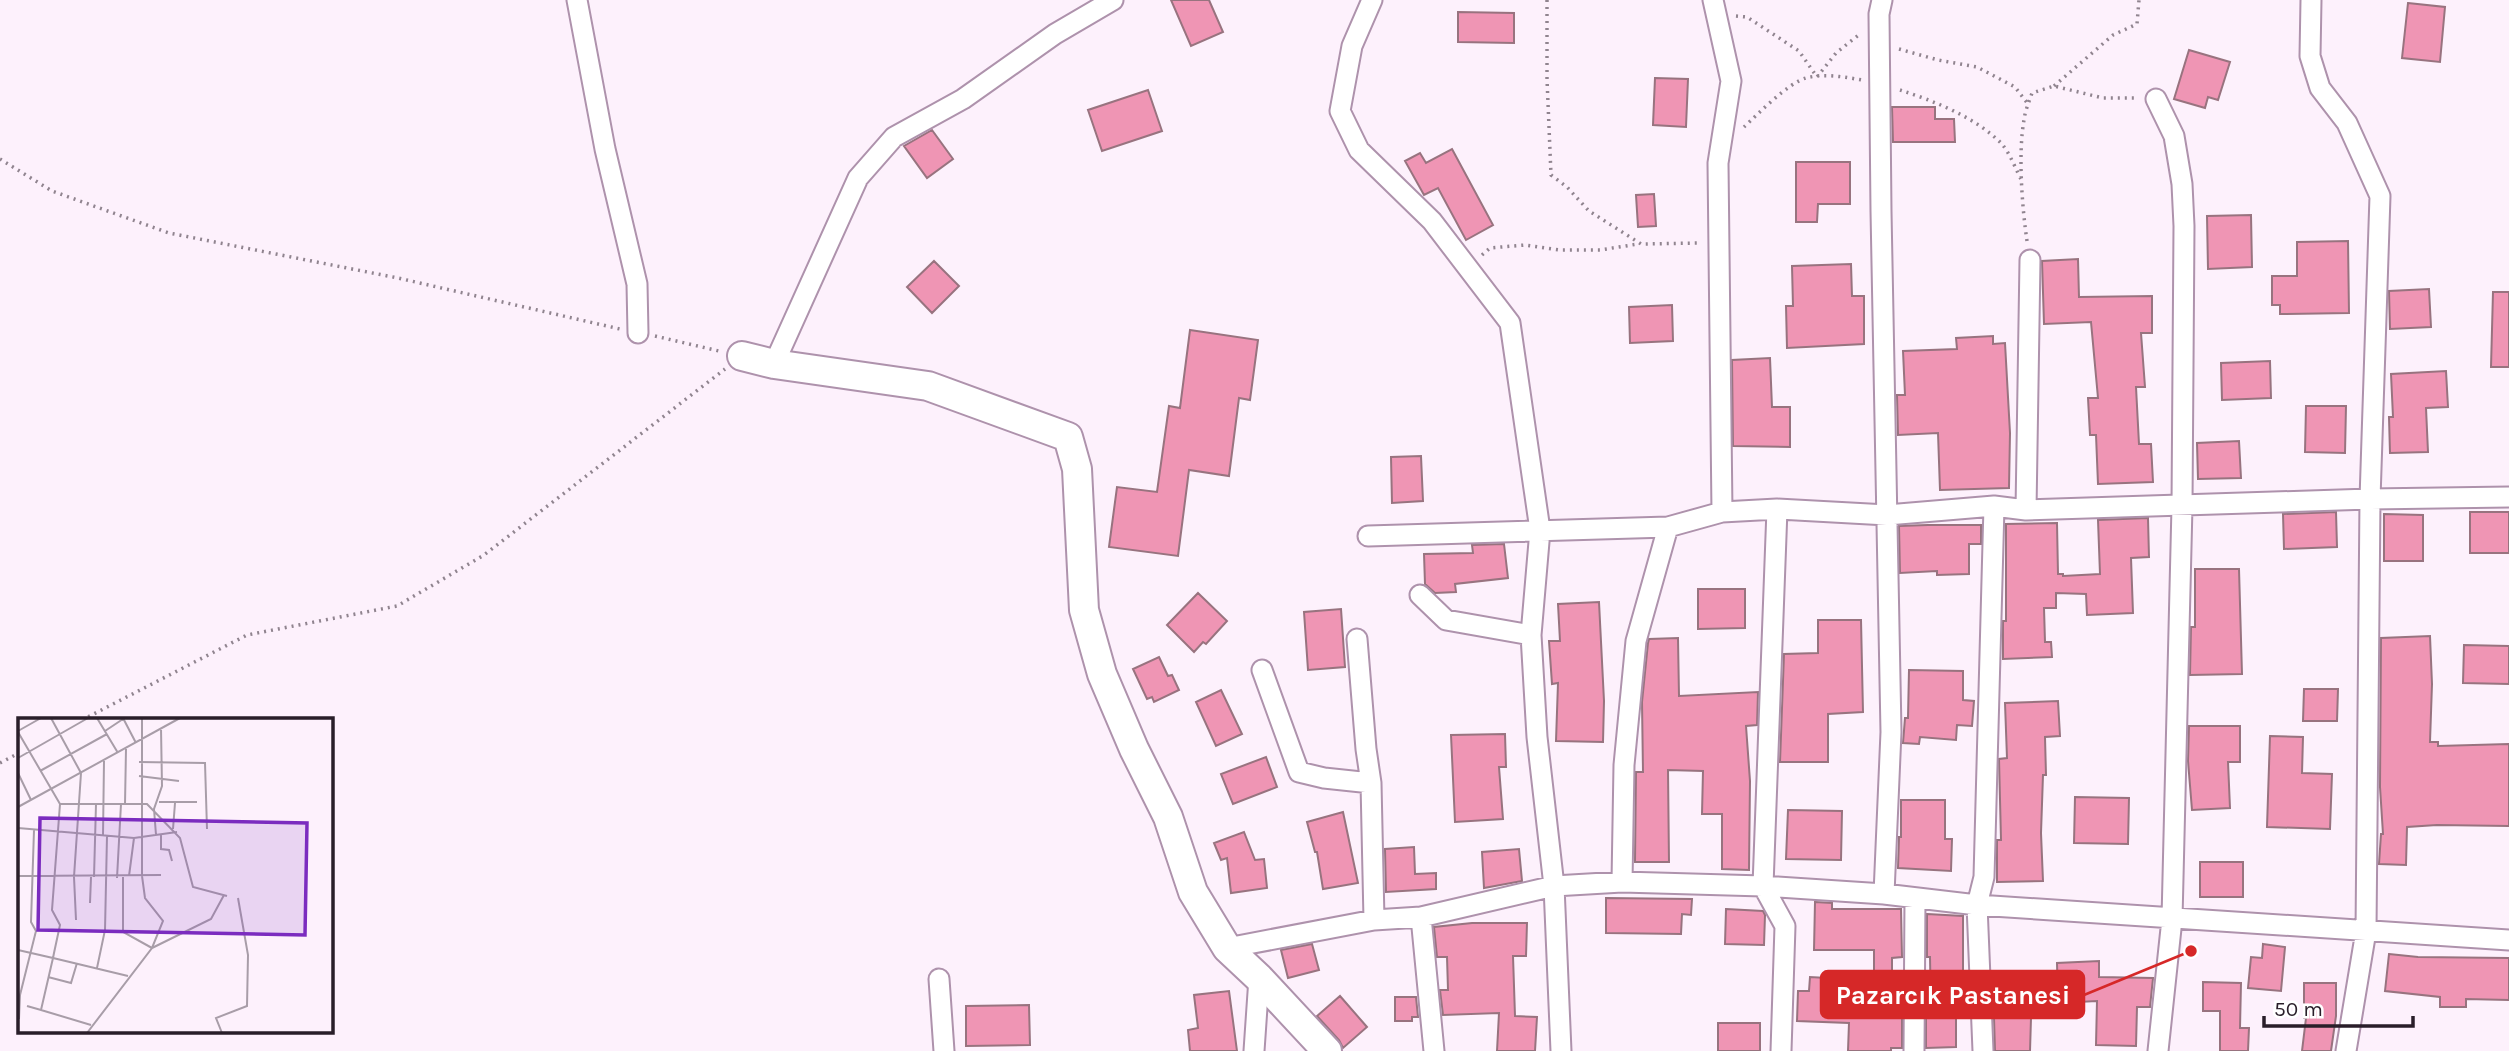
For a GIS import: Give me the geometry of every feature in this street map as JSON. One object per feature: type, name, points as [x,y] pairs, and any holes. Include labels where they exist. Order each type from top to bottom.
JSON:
[{"type":"street","points":[[577,0],[605,149],[637,284],[638,333]]},
{"type":"street","points":[[774,364],[858,178],[894,137],[963,99],[1055,34],[1113,0]]},
{"type":"street","points":[[1372,0],[1352,46],[1340,111],[1359,150],[1432,221],[1510,323],[1540,530],[1531,635],[1536,737],[1554,886],[1561,1051]]},
{"type":"street","points":[[2311,0],[2310,55],[2320,88],[2347,123],[2380,195],[2370,499],[2366,931],[2346,1051]]},
{"type":"street","points":[[1715,7],[1731,81],[1718,163],[1722,512]]},
{"type":"street","points":[[1881,10],[1880,83],[1892,732],[1884,894]]},
{"type":"street","points":[[2156,99],[2174,136],[2182,184],[2182,506],[2172,919],[2158,1051]]},
{"type":"street","points":[[2026,510],[2030,260]]},
{"type":"street","points":[[741,356],[774,364],[928,386],[1068,437],[1077,469],[1084,610],[1102,674],[1134,749],[1168,817],[1193,892],[1227,948],[1327,1051]]},
{"type":"street","points":[[1368,536],[1668,527],[1722,512],[1777,509],[1887,515],[1994,506],[2026,510],[2509,497]]},
{"type":"street","points":[[1983,1051],[1977,905],[1984,877],[1994,506]]},
{"type":"street","points":[[1777,509],[1763,886],[1785,926],[1781,1051]]},
{"type":"street","points":[[1622,882],[1625,765],[1636,641],[1668,527]]},
{"type":"street","points":[[1420,595],[1446,620],[1531,635]]},
{"type":"street","points":[[1356,639],[1371,783],[1374,920]]},
{"type":"street","points":[[1262,670],[1299,772],[1324,778],[1371,783]]},
{"type":"street","points":[[1227,948],[1374,920],[1421,917],[1554,886],[1622,882],[1763,886],[1884,894],[1977,905],[2509,940]]},
{"type":"street","points":[[1914,1051],[1915,899]]},
{"type":"street","points":[[1421,917],[1434,1051]]},
{"type":"street","points":[[1254,1051],[1259,978]]},
{"type":"street","points":[[939,979],[944,1051]]},
{"type":"path","points":[[1547,0],[1550,174],[1567,187],[1589,211],[1640,244]]},
{"type":"path","points":[[2030,260],[2023,213],[2022,181],[2024,120],[2032,93],[2054,86],[2113,35],[2137,24],[2139,0]]},
{"type":"path","points":[[1715,7],[1747,17],[1800,51],[1818,77]]},
{"type":"path","points":[[1818,77],[1836,53],[1881,10]]},
{"type":"path","points":[[1880,43],[1938,60],[1977,67],[2015,87],[2028,104]]},
{"type":"path","points":[[1721,138],[1742,129],[1771,102],[1804,78],[1834,76],[1880,83],[1948,109],[1974,123],[2002,144],[2022,181]]},
{"type":"path","points":[[2054,86],[2104,98],[2156,99]]},
{"type":"path","points":[[0,159],[52,191],[169,233],[398,278],[741,356]]},
{"type":"path","points":[[1468,267],[1490,248],[1525,245],[1560,250],[1600,250],[1640,244],[1720,244]]},
{"type":"path","points":[[86,718],[247,635],[397,606],[484,555],[741,356]]},
{"type":"path","points":[[0,763],[18,754]]},
{"type":"building","points":[[1171,0],[1209,0],[1223,32],[1191,46]]},
{"type":"building","points":[[2408,3],[2445,7],[2440,62],[2402,58]]},
{"type":"building","points":[[1458,12],[1514,13],[1514,43],[1458,42]]},
{"type":"building","points":[[2189,50],[2230,62],[2218,100],[2208,97],[2205,108],[2174,99]]},
{"type":"building","points":[[1655,78],[1688,79],[1686,127],[1653,125]]},
{"type":"building","points":[[1148,90],[1162,131],[1102,151],[1088,110]]},
{"type":"building","points":[[1892,107],[1935,107],[1935,119],[1954,119],[1955,142],[1893,142]]},
{"type":"building","points":[[932,130],[953,159],[927,178],[904,146]]},
{"type":"building","points":[[1452,149],[1493,225],[1466,240],[1438,188],[1424,195],[1405,161],[1420,153],[1426,163]]},
{"type":"building","points":[[1796,162],[1850,162],[1850,204],[1818,204],[1817,222],[1796,222]]},
{"type":"building","points":[[1654,194],[1656,226],[1638,227],[1636,195]]},
{"type":"building","points":[[2251,215],[2252,267],[2208,269],[2207,216]]},
{"type":"building","points":[[2348,241],[2349,313],[2280,314],[2280,305],[2272,305],[2272,276],[2297,276],[2297,242]]},
{"type":"building","points":[[2078,259],[2079,297],[2152,296],[2152,333],[2141,333],[2145,387],[2136,387],[2139,444],[2151,444],[2153,482],[2098,484],[2096,435],[2090,435],[2088,398],[2098,398],[2091,322],[2044,324],[2042,261]]},
{"type":"building","points":[[934,261],[959,286],[932,313],[907,287]]},
{"type":"building","points":[[1851,264],[1852,296],[1864,296],[1864,344],[1787,348],[1786,306],[1793,306],[1792,266]]},
{"type":"building","points":[[2429,289],[2431,327],[2390,329],[2389,291]]},
{"type":"building","points":[[2493,292],[2509,292],[2509,367],[2491,367]]},
{"type":"building","points":[[1672,305],[1673,341],[1630,343],[1629,307]]},
{"type":"building","points":[[1190,330],[1258,340],[1250,400],[1239,398],[1229,476],[1189,470],[1178,556],[1109,547],[1117,487],[1157,492],[1169,406],[1180,408]]},
{"type":"building","points":[[1993,336],[1993,344],[2005,343],[2010,433],[2009,488],[1940,490],[1938,433],[1898,435],[1897,395],[1905,395],[1903,351],[1957,349],[1956,338]]},
{"type":"building","points":[[1770,358],[1772,407],[1790,407],[1790,447],[1733,446],[1732,360]]},
{"type":"building","points":[[2270,361],[2271,398],[2222,400],[2221,363]]},
{"type":"building","points":[[2446,371],[2448,407],[2426,408],[2428,452],[2390,453],[2389,417],[2393,417],[2391,374]]},
{"type":"building","points":[[2306,406],[2346,406],[2345,453],[2305,452]]},
{"type":"building","points":[[2239,441],[2241,478],[2198,479],[2197,443]]},
{"type":"building","points":[[1421,456],[1423,501],[1392,503],[1391,457]]},
{"type":"building","points":[[2336,512],[2337,547],[2284,549],[2283,514]]},
{"type":"building","points":[[2470,512],[2509,512],[2509,553],[2470,553]]},
{"type":"building","points":[[2384,514],[2423,515],[2423,561],[2384,561]]},
{"type":"building","points":[[2148,518],[2149,557],[2131,558],[2133,613],[2087,615],[2086,594],[2056,593],[2056,608],[2044,608],[2045,642],[2051,642],[2052,657],[2003,659],[2003,621],[2006,621],[2006,524],[2057,523],[2058,574],[2063,576],[2100,574],[2098,520]]},
{"type":"building","points":[[1981,525],[1981,544],[1969,544],[1969,574],[1937,575],[1937,571],[1900,573],[1899,526]]},
{"type":"building","points":[[1504,544],[1508,578],[1455,584],[1456,592],[1435,593],[1425,584],[1424,554],[1473,553],[1472,545]]},
{"type":"building","points":[[2195,569],[2239,569],[2242,674],[2190,675],[2191,627],[2195,627]]},
{"type":"building","points":[[1698,589],[1745,589],[1745,628],[1698,629]]},
{"type":"building","points":[[1198,593],[1227,621],[1206,644],[1203,642],[1194,652],[1167,625]]},
{"type":"building","points":[[1599,602],[1604,701],[1603,742],[1556,741],[1558,683],[1552,684],[1549,641],[1560,641],[1558,604]]},
{"type":"building","points":[[1341,609],[1345,667],[1308,670],[1304,612]]},
{"type":"building","points":[[1818,620],[1861,620],[1863,712],[1828,714],[1828,762],[1780,762],[1784,654],[1818,653]]},
{"type":"building","points":[[2430,636],[2430,742],[2438,742],[2438,746],[2509,744],[2509,826],[2407,827],[2406,865],[2379,864],[2383,834],[2380,787],[2381,638]]},
{"type":"building","points":[[1678,638],[1679,696],[1758,692],[1757,725],[1746,726],[1750,781],[1749,870],[1722,869],[1722,814],[1702,814],[1703,771],[1668,770],[1669,862],[1635,862],[1636,772],[1643,772],[1642,702],[1648,643],[1649,639]]},
{"type":"building","points":[[2464,645],[2509,646],[2509,684],[2463,683]]},
{"type":"building","points":[[1159,657],[1168,676],[1172,675],[1179,690],[1154,702],[1152,697],[1147,699],[1133,669]]},
{"type":"building","points":[[1909,670],[1963,671],[1963,700],[1974,701],[1972,726],[1957,725],[1956,740],[1920,737],[1919,744],[1903,743],[1905,718],[1908,718]]},
{"type":"building","points":[[2304,689],[2338,689],[2337,721],[2303,721]]},
{"type":"building","points":[[1221,690],[1242,734],[1216,746],[1196,702]]},
{"type":"building","points":[[2058,701],[2060,736],[2045,737],[2046,775],[2043,775],[2041,833],[2043,881],[1997,882],[1997,840],[2001,840],[1999,759],[2007,758],[2005,703]]},
{"type":"building","points":[[2189,726],[2240,726],[2240,762],[2228,762],[2230,808],[2192,810],[2188,761]]},
{"type":"building","points":[[1505,734],[1506,767],[1499,767],[1503,819],[1455,822],[1451,735]]},
{"type":"building","points":[[2270,736],[2303,737],[2302,773],[2332,774],[2330,829],[2267,827]]},
{"type":"building","points":[[1266,757],[1277,787],[1233,804],[1221,774]]},
{"type":"building","points":[[2075,797],[2129,798],[2128,844],[2074,843]]},
{"type":"building","points":[[1901,800],[1945,800],[1945,839],[1952,839],[1951,871],[1898,868]]},
{"type":"building","points":[[1788,810],[1842,811],[1841,860],[1786,859]]},
{"type":"building","points":[[1343,812],[1358,883],[1323,889],[1317,852],[1307,822]]},
{"type":"building","points":[[1244,832],[1255,860],[1264,859],[1267,888],[1231,893],[1227,858],[1221,860],[1214,843]]},
{"type":"building","points":[[1414,847],[1415,874],[1436,873],[1436,889],[1386,892],[1385,849]]},
{"type":"building","points":[[1519,849],[1522,881],[1484,888],[1482,852]]},
{"type":"building","points":[[2200,862],[2243,862],[2243,897],[2200,897]]},
{"type":"building","points":[[1606,898],[1692,899],[1691,915],[1682,914],[1681,934],[1606,933]]},
{"type":"building","points":[[1815,902],[1832,903],[1832,909],[1901,909],[1902,957],[1892,958],[1892,1015],[1902,1014],[1902,1048],[1891,1048],[1891,1051],[1848,1051],[1849,1023],[1797,1021],[1798,991],[1809,991],[1810,977],[1827,978],[1826,983],[1874,983],[1874,950],[1814,950]]},
{"type":"building","points":[[1726,909],[1763,911],[1764,945],[1725,944]]},
{"type":"building","points":[[1927,914],[1963,916],[1963,980],[1968,979],[1969,1017],[1956,1017],[1956,1047],[1926,1048],[1926,1014],[1931,1014]]},
{"type":"building","points":[[1472,923],[1527,923],[1526,956],[1513,956],[1515,1016],[1537,1017],[1535,1051],[1497,1051],[1499,1013],[1443,1015],[1440,990],[1448,990],[1447,957],[1437,957],[1434,927]]},
{"type":"building","points":[[1312,944],[1319,970],[1288,978],[1281,950]]},
{"type":"building","points":[[2263,944],[2285,947],[2281,991],[2248,988],[2251,957],[2262,958]]},
{"type":"building","points":[[2389,954],[2509,958],[2509,1000],[2466,999],[2466,1007],[2440,1007],[2440,997],[2385,991]]},
{"type":"building","points":[[2099,961],[2099,977],[2153,978],[2150,1007],[2137,1007],[2136,1046],[2096,1045],[2097,1001],[2058,1003],[2057,963]]},
{"type":"building","points":[[2203,982],[2241,983],[2240,1028],[2249,1028],[2248,1051],[2220,1051],[2220,1011],[2203,1011]]},
{"type":"building","points":[[2304,983],[2336,983],[2336,1016],[2331,1051],[2302,1051],[2306,1018]]},
{"type":"building","points":[[1229,991],[1237,1051],[1190,1051],[1188,1030],[1198,1028],[1194,995]]},
{"type":"building","points":[[1340,996],[1367,1027],[1343,1048],[1317,1016]]},
{"type":"building","points":[[1395,997],[1416,997],[1418,1017],[1412,1017],[1412,1021],[1395,1021]]},
{"type":"building","points":[[1029,1005],[1030,1045],[966,1046],[966,1006]]},
{"type":"building","points":[[1994,1018],[2031,1018],[2030,1051],[1995,1051]]},
{"type":"building","points":[[1718,1023],[1760,1023],[1760,1051],[1718,1051]]},
{"type":"place","name":"Pazarcık Pastanesi","points":[[2191,951]]}]
